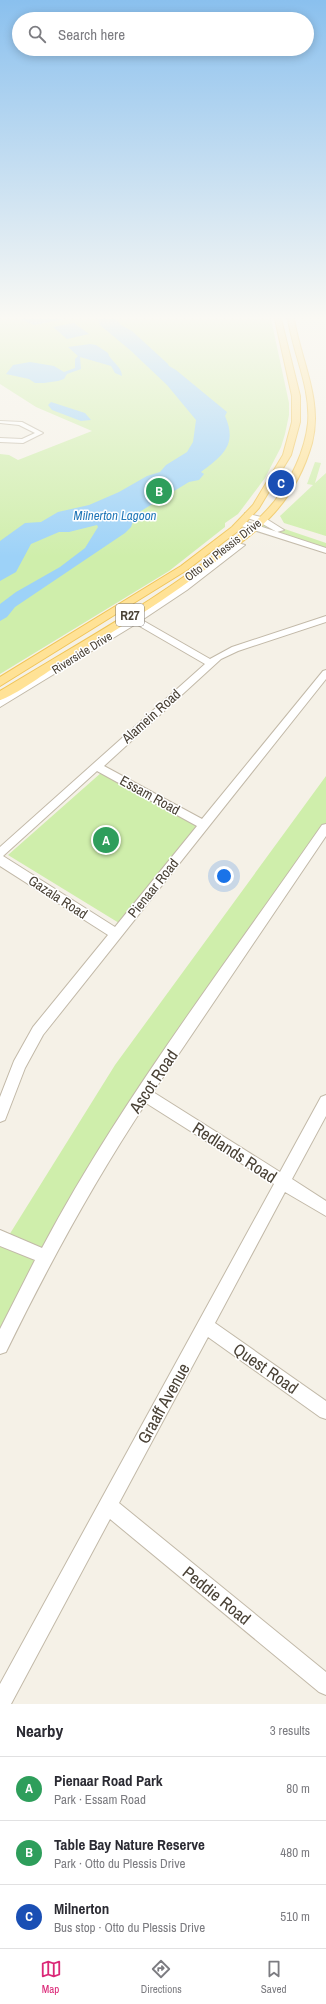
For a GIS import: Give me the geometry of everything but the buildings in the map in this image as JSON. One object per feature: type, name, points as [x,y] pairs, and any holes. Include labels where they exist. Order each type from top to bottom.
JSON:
[{"type":"main road","name":"Otto du Plessis Drive","points":[[0,682],[167,580],[208,551],[244,519],[264,495],[282,466],[291,445],[296,422],[296,399]]},
{"type":"main road","name":"Otto du Plessis Drive","points":[[0,696],[182,582],[262,520],[277,504],[296,473],[307,447],[311,430],[311,399]]},
{"type":"street","points":[[0,440],[23,441],[40,433],[20,423],[1,422]]},
{"type":"street","points":[[244,519],[262,520],[277,529],[326,551]]},
{"type":"street","points":[[244,519],[254,527],[307,542],[326,545]]},
{"type":"street","name":"Riverside Drive","points":[[0,704],[136,620],[201,576],[242,545]]},
{"type":"street","name":"Alamein Road","points":[[0,853],[210,664],[229,651],[326,619]]},
{"type":"street","points":[[136,620],[210,664]]},
{"type":"street","name":"Pienaar Road","points":[[0,1115],[19,1065],[38,1031],[326,673]]},
{"type":"street","name":"Essam Road","points":[[96,766],[204,825]]},
{"type":"street","name":"Ascot Road","points":[[0,1346],[45,1257],[78,1197],[144,1094],[326,828]]},
{"type":"street","name":"Gazala Road","points":[[0,860],[116,934]]},
{"type":"street","name":"Redlands Road","points":[[144,1094],[326,1209]]},
{"type":"street","name":"Graaff Avenue","points":[[0,1704],[326,1102]]},
{"type":"street","points":[[0,1238],[45,1257]]},
{"type":"street","name":"Quest Road","points":[[205,1326],[326,1411]]},
{"type":"street","name":"Peddie Road","points":[[108,1505],[326,1685]]},
{"type":"green space","points":[[23,399],[288,399],[289,415],[281,447],[265,478],[238,514],[225,523],[225,527],[169,571],[0,674],[0,454],[9,455],[18,460],[92,431],[36,407]]},
{"type":"green space","points":[[315,462],[321,463],[315,483],[326,473],[326,536],[284,523],[280,516],[313,485],[307,484]]},
{"type":"green space","points":[[264,522],[326,543],[326,549],[259,527]]},
{"type":"green space","points":[[102,772],[199,824],[119,923],[8,855]]},
{"type":"green space","points":[[326,776],[326,828],[144,1094],[0,1346],[0,1238],[6,1240],[115,1065]]},
{"type":"water","name":"Milnerton Lagoon","points":[[178,399],[211,399],[227,412],[225,416],[229,426],[230,435],[226,449],[215,461],[201,472],[204,474],[199,480],[189,482],[136,514],[131,527],[125,533],[15,607],[7,617],[0,621],[0,604],[16,592],[60,567],[85,548],[98,527],[97,525],[69,532],[59,532],[31,544],[16,572],[0,581],[0,541],[25,523],[41,522],[58,512],[89,505],[119,492],[147,476],[160,472],[166,465],[187,452],[193,442],[196,420]]},
{"type":"water","points":[[51,402],[85,413],[91,420],[81,421],[52,410],[48,405]]},
{"type":"place","name":"Milnerton","points":[[281,483]]},
{"type":"place","name":"Table Bay Nature Reserve","points":[[159,491]]},
{"type":"place","name":"Pienaar Road Park","points":[[106,840]]}]
